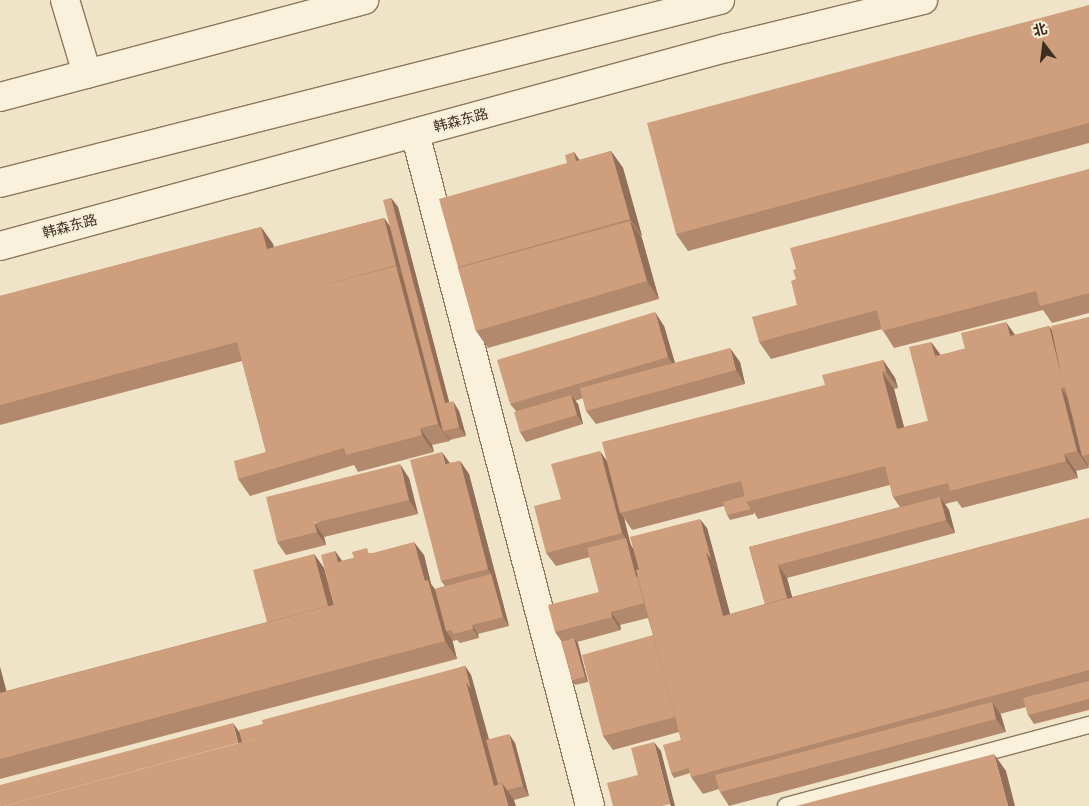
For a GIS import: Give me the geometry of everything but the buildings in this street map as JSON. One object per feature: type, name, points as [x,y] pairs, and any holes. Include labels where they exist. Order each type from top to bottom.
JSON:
[{"type":"main road","points":[[65,0],[87,74]]},
{"type":"main road","points":[[0,97],[364,0]]},
{"type":"main road","points":[[0,183],[720,0]]},
{"type":"main road","name":"韩森东路","points":[[0,246],[726,48],[873,6],[924,0]]},
{"type":"main road","points":[[415,133],[590,806]]},
{"type":"lane","points":[[786,806],[1089,725]]}]
